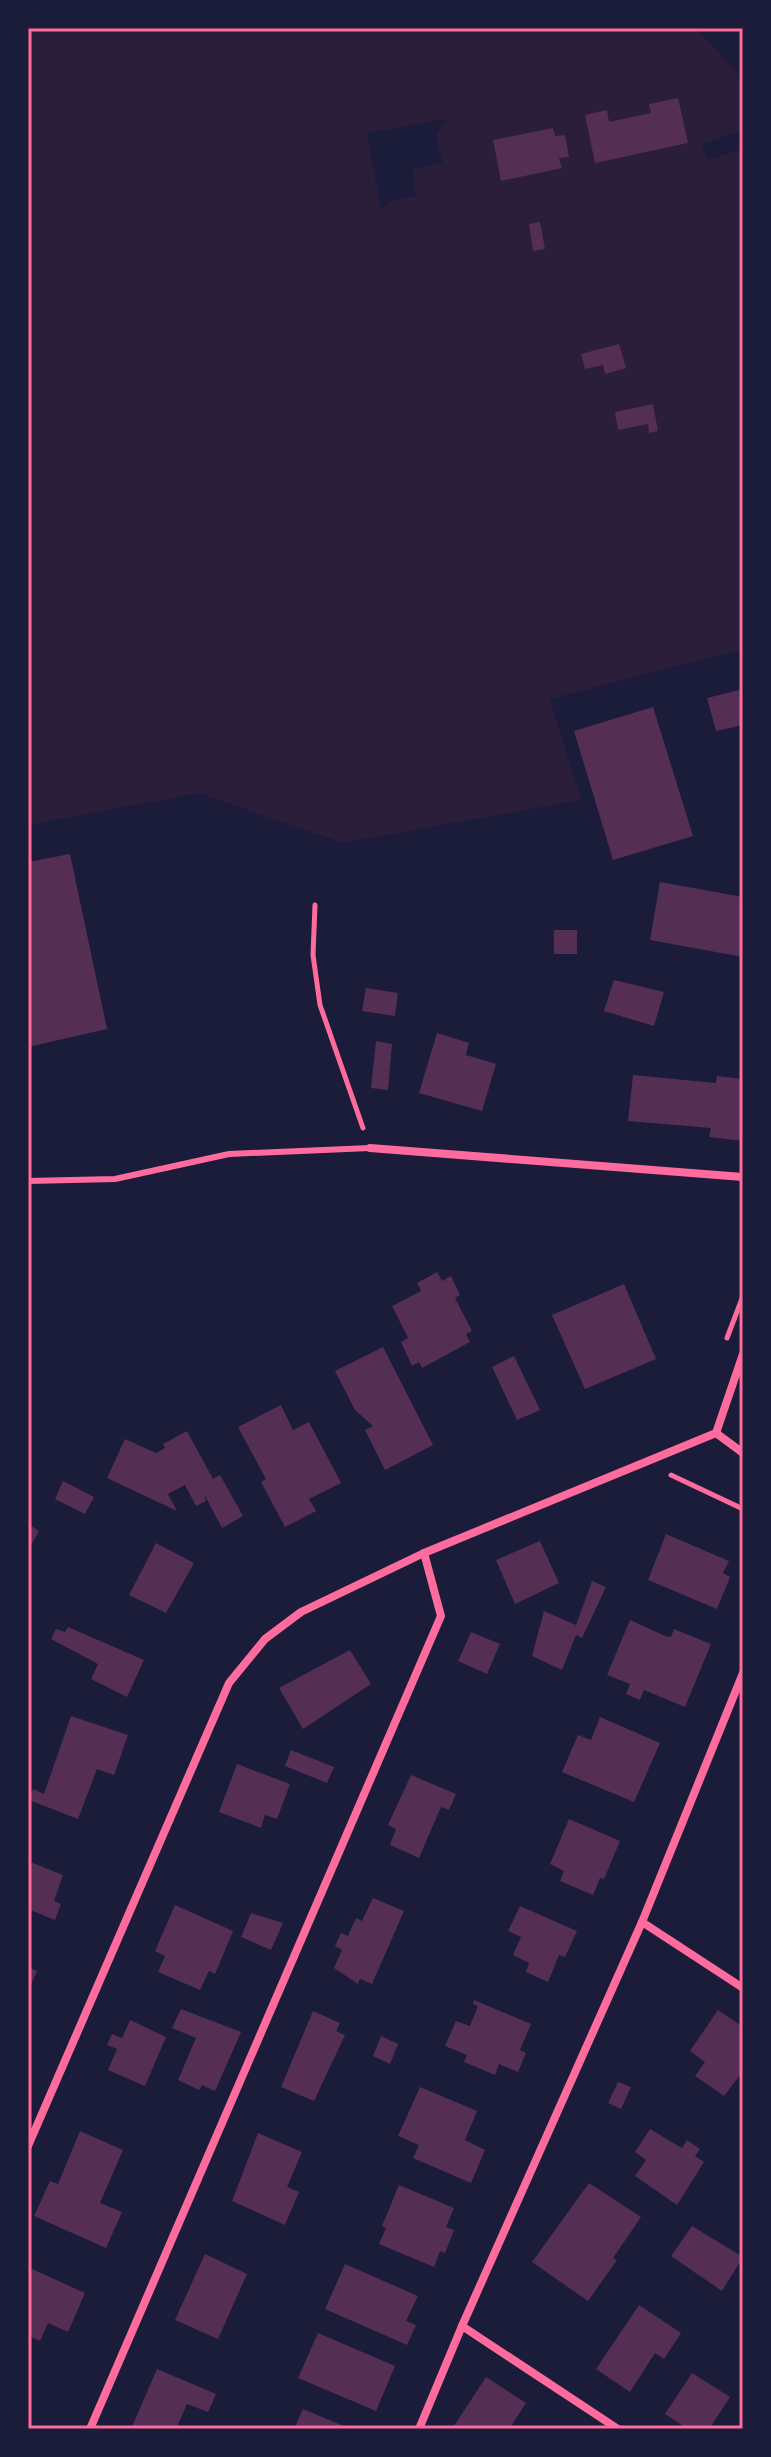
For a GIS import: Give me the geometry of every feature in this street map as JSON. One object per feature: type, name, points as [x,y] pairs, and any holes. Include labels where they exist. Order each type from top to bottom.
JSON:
[{"type":"street","points":[[370,1148],[743,1177]]},
{"type":"street","points":[[28,2146],[229,1683],[265,1639],[301,1612],[424,1553],[716,1433],[743,1354]]},
{"type":"street","points":[[716,1433],[743,1453]]},
{"type":"street","points":[[90,2429],[441,1616],[424,1553]]},
{"type":"street","points":[[419,2429],[642,1922],[743,1673]]},
{"type":"street","points":[[642,1922],[743,1988]]},
{"type":"street","points":[[462,2326],[618,2429]]},
{"type":"lane","points":[[28,1181],[115,1179],[229,1154],[370,1148]]},
{"type":"path","points":[[315,905],[313,955],[320,1005],[370,1148]]},
{"type":"path","points":[[726,1340],[743,1296]]},
{"type":"path","points":[[655,1457],[663,1471],[743,1509]]},
{"type":"shaded area","points":[[28,28],[696,28],[743,79],[743,130],[702,144],[707,160],[743,149],[743,649],[550,699],[581,800],[343,843],[199,793],[28,825]],"holes":[[[446,119],[436,134],[442,163],[412,169],[416,196],[389,201],[381,210],[367,133]]]},
{"type":"building","points":[[678,98],[688,143],[595,163],[585,115],[607,110],[609,122],[651,113],[649,104]]},
{"type":"building","points":[[553,128],[555,136],[565,135],[569,157],[559,158],[562,168],[501,181],[493,140]]},
{"type":"building","points":[[540,222],[545,249],[533,251],[529,224]]},
{"type":"building","points":[[619,344],[626,368],[605,374],[603,365],[585,369],[581,354]]},
{"type":"building","points":[[653,404],[658,431],[649,433],[648,424],[618,430],[615,412]]},
{"type":"building","points":[[743,689],[743,725],[716,731],[707,698]]},
{"type":"building","points":[[653,707],[693,836],[613,860],[574,731]]},
{"type":"building","points":[[70,854],[107,1029],[28,1047],[28,862]]},
{"type":"building","points":[[660,882],[743,897],[743,957],[650,940]]},
{"type":"building","points":[[554,930],[577,930],[577,954],[554,954]]},
{"type":"building","points":[[614,980],[664,992],[654,1026],[604,1011]]},
{"type":"building","points":[[366,988],[398,993],[395,1016],[362,1011]]},
{"type":"building","points":[[437,1033],[469,1043],[466,1055],[496,1064],[482,1111],[419,1093]]},
{"type":"building","points":[[376,1041],[392,1044],[388,1090],[371,1088]]},
{"type":"building","points":[[633,1075],[716,1083],[717,1076],[743,1079],[743,1141],[709,1137],[711,1128],[628,1121]]},
{"type":"building","points":[[437,1272],[442,1281],[451,1276],[460,1295],[455,1298],[472,1331],[466,1334],[470,1342],[422,1368],[419,1362],[412,1366],[401,1342],[408,1338],[392,1306],[421,1291],[417,1283]]},
{"type":"building","points":[[624,1284],[656,1359],[585,1389],[552,1315]]},
{"type":"building","points":[[383,1347],[433,1445],[385,1470],[365,1430],[373,1426],[355,1410],[335,1371]]},
{"type":"building","points":[[514,1356],[540,1410],[517,1420],[492,1367]]},
{"type":"building","points":[[281,1405],[293,1430],[309,1422],[341,1483],[309,1499],[316,1511],[285,1527],[261,1482],[266,1479],[238,1427]]},
{"type":"building","points":[[187,1431],[213,1479],[220,1475],[243,1516],[222,1528],[204,1494],[206,1501],[196,1506],[185,1485],[168,1494],[177,1511],[107,1478],[125,1439],[156,1453],[165,1448],[163,1444]]},
{"type":"building","points":[[63,1481],[94,1497],[85,1514],[55,1499]]},
{"type":"building","points":[[28,1524],[39,1531],[30,1547],[28,1545]]},
{"type":"building","points":[[666,1534],[729,1561],[723,1573],[730,1577],[717,1609],[648,1580]]},
{"type":"building","points":[[540,1541],[559,1583],[515,1604],[496,1560]]},
{"type":"building","points":[[156,1543],[194,1563],[166,1613],[129,1595]]},
{"type":"building","points":[[592,1581],[606,1587],[582,1638],[576,1635],[562,1670],[532,1656],[544,1611],[576,1625]]},
{"type":"building","points":[[630,1620],[665,1636],[671,1637],[674,1629],[711,1644],[685,1707],[644,1690],[640,1700],[626,1694],[630,1684],[607,1675]]},
{"type":"building","points":[[68,1627],[144,1660],[127,1697],[91,1679],[98,1664],[51,1639],[56,1629],[65,1632]]},
{"type":"building","points":[[471,1632],[500,1644],[487,1674],[458,1661]]},
{"type":"building","points":[[350,1650],[371,1684],[303,1729],[279,1688]]},
{"type":"building","points":[[71,1716],[128,1735],[114,1775],[97,1769],[78,1819],[29,1800],[33,1789],[44,1794]]},
{"type":"building","points":[[600,1717],[660,1743],[634,1802],[562,1772],[578,1735],[591,1740]]},
{"type":"building","points":[[291,1750],[334,1767],[327,1783],[285,1766]]},
{"type":"building","points":[[237,1764],[290,1784],[277,1819],[265,1815],[261,1828],[219,1812]]},
{"type":"building","points":[[411,1775],[456,1794],[449,1810],[441,1807],[419,1858],[390,1845],[396,1829],[388,1825]]},
{"type":"building","points":[[569,1819],[620,1841],[604,1879],[600,1878],[593,1895],[560,1881],[564,1871],[550,1864]]},
{"type":"building","points":[[28,1861],[63,1875],[54,1901],[61,1904],[55,1920],[28,1909]]},
{"type":"building","points":[[373,1898],[404,1911],[372,1984],[360,1979],[358,1984],[334,1968],[342,1950],[335,1946],[341,1933],[348,1936],[356,1918],[362,1921]]},
{"type":"building","points":[[175,1905],[233,1931],[215,1974],[209,1971],[200,1990],[158,1972],[165,1956],[155,1951]]},
{"type":"building","points":[[520,1906],[577,1931],[565,1957],[559,1955],[548,1982],[526,1972],[529,1963],[513,1955],[521,1937],[508,1931]]},
{"type":"building","points":[[251,1913],[283,1923],[271,1950],[241,1937]]},
{"type":"building","points":[[28,1967],[37,1971],[28,1991]]},
{"type":"building","points":[[474,2000],[531,2024],[520,2050],[526,2053],[518,2072],[499,2064],[495,2075],[464,2062],[467,2055],[445,2046],[456,2021],[470,2026],[478,2006],[473,2004]]},
{"type":"building","points":[[181,2009],[241,2032],[215,2091],[202,2085],[199,2090],[178,2080],[196,2038],[172,2028]]},
{"type":"building","points":[[718,2010],[743,2027],[743,2071],[724,2096],[695,2076],[705,2062],[690,2051]]},
{"type":"building","points":[[313,2011],[340,2023],[336,2031],[345,2035],[314,2101],[281,2087]]},
{"type":"building","points":[[130,2020],[166,2037],[145,2086],[108,2070],[117,2049],[107,2045],[112,2034],[122,2038]]},
{"type":"building","points":[[381,2036],[398,2044],[390,2064],[373,2056]]},
{"type":"building","points":[[618,2082],[631,2087],[621,2109],[608,2103]]},
{"type":"building","points":[[420,2087],[477,2111],[465,2140],[485,2150],[471,2183],[413,2158],[419,2145],[398,2136]]},
{"type":"building","points":[[650,2129],[682,2148],[687,2140],[700,2149],[695,2156],[704,2162],[677,2205],[635,2176],[646,2160],[635,2152]]},
{"type":"building","points":[[80,2131],[123,2150],[100,2203],[122,2212],[106,2248],[34,2216],[50,2181],[58,2184]]},
{"type":"building","points":[[258,2133],[302,2152],[287,2187],[299,2192],[285,2225],[232,2201]]},
{"type":"building","points":[[589,2183],[641,2217],[613,2258],[617,2260],[588,2301],[532,2262]]},
{"type":"building","points":[[399,2185],[454,2208],[446,2227],[454,2230],[445,2253],[440,2251],[434,2267],[379,2244],[386,2228],[382,2226]]},
{"type":"building","points":[[692,2226],[743,2257],[722,2291],[671,2256]]},
{"type":"building","points":[[205,2254],[247,2274],[218,2339],[175,2320]]},
{"type":"building","points":[[345,2264],[418,2296],[406,2321],[416,2325],[407,2345],[325,2309]]},
{"type":"building","points":[[32,2269],[85,2293],[68,2332],[48,2323],[40,2341],[28,2336],[28,2278]]},
{"type":"building","points":[[639,2305],[681,2333],[664,2359],[655,2353],[630,2392],[596,2369]]},
{"type":"building","points":[[318,2333],[395,2366],[376,2411],[298,2378]]},
{"type":"building","points":[[157,2369],[216,2394],[208,2412],[187,2404],[176,2429],[131,2429]]},
{"type":"building","points":[[692,2373],[730,2397],[709,2429],[688,2429],[665,2414]]},
{"type":"building","points":[[486,2377],[526,2403],[509,2429],[452,2429]]},
{"type":"building","points":[[303,2409],[351,2429],[294,2429]]}]
